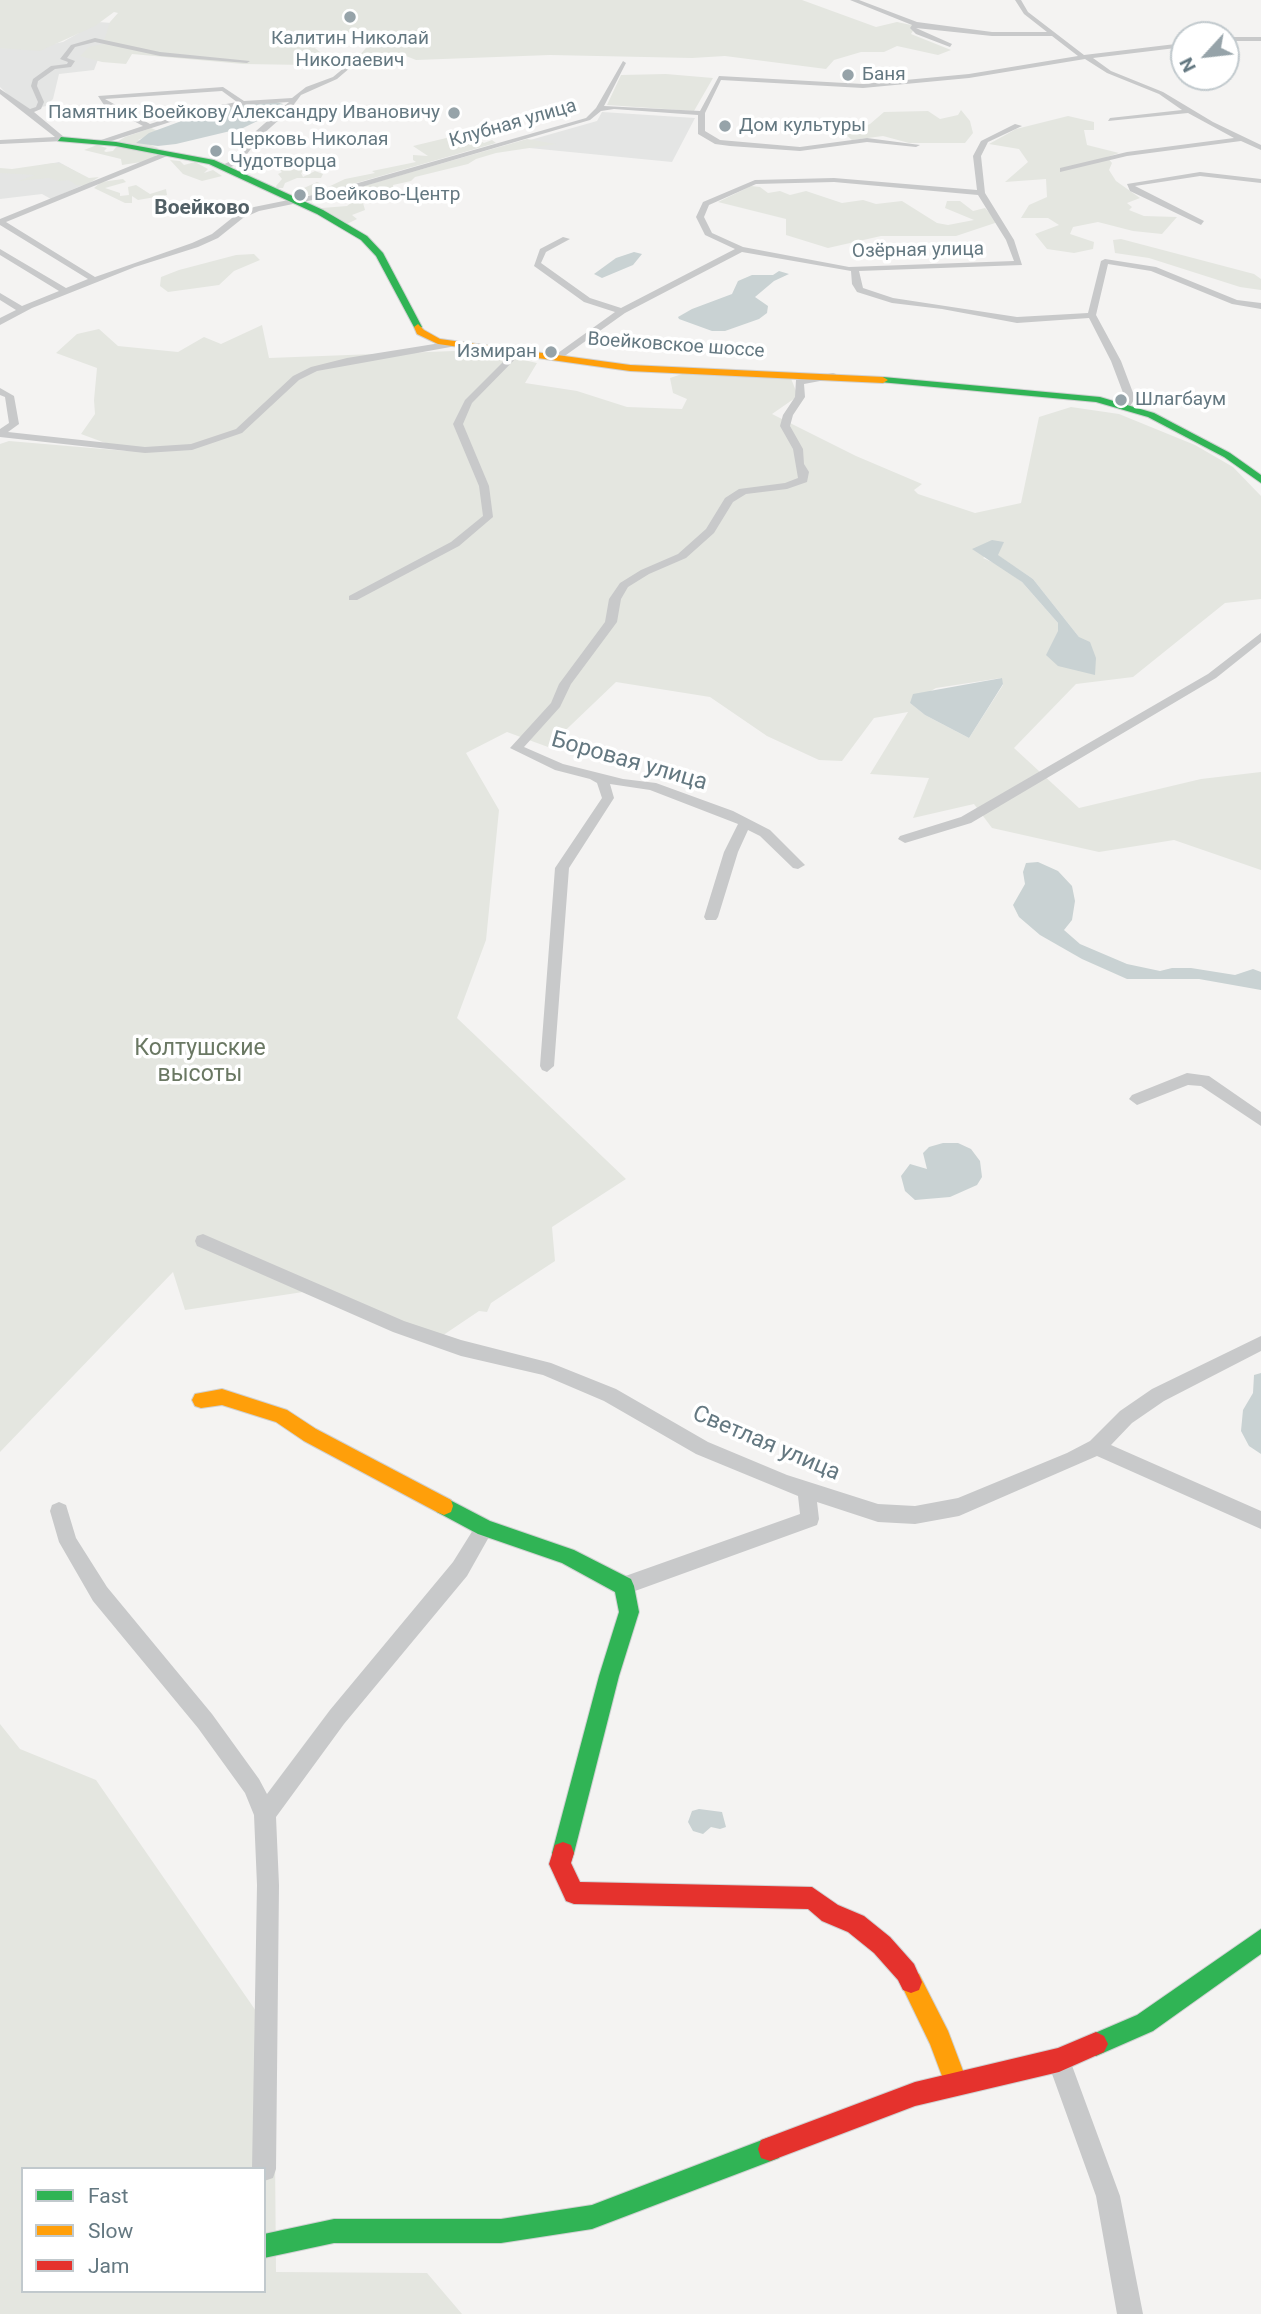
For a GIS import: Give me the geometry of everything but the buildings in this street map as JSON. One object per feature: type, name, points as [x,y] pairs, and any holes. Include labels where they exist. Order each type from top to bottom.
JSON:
[{"type":"street","points":[[853,0],[916,24],[992,34],[1056,34]]},
{"type":"street","points":[[1018,0],[1026,13],[1109,72],[1161,93],[1188,111],[1261,148]]},
{"type":"street","points":[[916,24],[914,28],[918,33],[950,45]]},
{"type":"street","points":[[1240,39],[1261,39]]},
{"type":"street","points":[[29,111],[39,108],[35,80],[53,68],[69,66],[72,61],[64,59],[73,46],[94,40],[160,54],[247,61]]},
{"type":"street","points":[[916,145],[867,140],[800,149],[730,144],[718,142],[701,132],[702,113],[719,78],[863,86],[890,81],[969,76],[1170,47]]},
{"type":"street","points":[[222,167],[236,162],[244,155],[259,133],[308,88],[335,78],[354,62]]},
{"type":"street","points":[[599,109],[623,63]]},
{"type":"street","points":[[148,125],[106,104],[100,97],[223,89],[243,103]]},
{"type":"street","points":[[0,91],[29,111],[61,139]]},
{"type":"street","points":[[99,142],[194,112],[243,103],[295,100]]},
{"type":"street","name":"Клубная улица","points":[[22,310],[95,280],[195,245],[215,236],[247,213],[303,201],[588,120],[599,109],[614,107],[702,113]]},
{"type":"street","points":[[1110,120],[1188,111]]},
{"type":"street","points":[[981,193],[977,156],[985,141],[1018,126]]},
{"type":"street","points":[[0,142],[61,139]]},
{"type":"street","name":"Воейковское шоссе","points":[[61,139],[99,142],[197,159],[303,201],[364,238],[380,255],[419,332],[428,337],[453,344],[630,368],[833,376],[1097,399],[1126,406],[1195,437],[1227,455],[1261,480]]},
{"type":"street","points":[[1063,170],[1126,154],[1241,139]]},
{"type":"street","points":[[0,222],[168,154]]},
{"type":"street","points":[[1201,223],[1133,189],[1131,184],[1200,174],[1261,181]]},
{"type":"street","name":"Озёрная улица","points":[[834,180],[981,193],[1010,240],[1018,263],[855,269],[782,259],[741,249],[709,235],[700,217],[706,204],[755,183],[834,180]]},
{"type":"street","points":[[0,222],[95,280]]},
{"type":"street","points":[[566,239],[543,251],[537,264],[587,300],[622,311]]},
{"type":"street","points":[[556,358],[622,311],[741,249]]},
{"type":"street","points":[[0,251],[66,292]]},
{"type":"street","points":[[1126,406],[1130,398],[1126,386],[1092,315],[1105,261],[1153,269],[1236,302],[1261,306]]},
{"type":"street","points":[[855,269],[856,284],[860,290],[892,300],[1017,320],[1092,315]]},
{"type":"street","points":[[0,296],[22,310]]},
{"type":"street","points":[[0,317],[22,310]]},
{"type":"street","points":[[0,322],[22,310]]},
{"type":"street","points":[[0,434],[145,450],[192,447],[239,431],[296,379],[314,369],[453,344]]},
{"type":"street","points":[[353,598],[455,544],[488,517],[484,486],[458,425],[468,402],[518,352]]},
{"type":"street","name":"Боровая улица","points":[[798,865],[765,833],[729,814],[653,786],[594,777],[559,767],[516,748],[556,704],[565,684],[611,622],[615,599],[624,585],[645,572],[682,556],[710,531],[729,500],[743,491],[787,486],[803,480],[804,472],[799,464],[798,449],[785,426],[788,415],[800,397],[799,382],[833,376]]},
{"type":"street","points":[[0,391],[9,396],[14,424],[0,434]]},
{"type":"street","points":[[905,839],[966,820],[1212,676],[1261,636]]},
{"type":"street","points":[[547,1066],[562,867],[608,798],[603,782],[594,777]]},
{"type":"street","points":[[711,917],[731,852],[745,823]]},
{"type":"street","points":[[1137,1099],[1186,1079],[1204,1080],[1261,1120]]},
{"type":"street","name":"Светлая улица","points":[[203,1241],[399,1327],[461,1348],[545,1368],[610,1395],[702,1448],[807,1492],[878,1513],[915,1515],[959,1507],[990,1496],[1096,1447],[1126,1417],[1158,1395],[1261,1343]]},
{"type":"street","points":[[201,1400],[222,1397],[247,1402],[281,1416],[310,1435],[485,1528],[567,1556],[624,1586],[810,1519],[807,1492]]},
{"type":"street","points":[[1096,1447],[1261,1520]]},
{"type":"street","points":[[59,1511],[68,1542],[100,1594],[205,1721],[252,1786],[265,1814],[268,1885],[264,2167]]},
{"type":"street","points":[[265,1814],[337,1717],[460,1569],[485,1528]]},
{"type":"street","points":[[624,1586],[629,1612],[609,1676],[560,1864],[574,1893],[812,1898],[830,1913],[856,1924],[881,1945],[906,1972],[940,2039],[956,2084]]},
{"type":"street","points":[[266,2246],[334,2231],[501,2231],[592,2217],[915,2094],[1059,2060],[1145,2023],[1261,1940]]},
{"type":"street","points":[[1059,2060],[1108,2196],[1130,2314]]},
{"type":"shaded area","points":[[98,22],[112,23],[94,70],[59,74],[53,99],[46,106],[24,111],[0,87],[0,46],[37,47],[63,42]]},
{"type":"shaded area","points":[[276,102],[283,104],[274,113],[243,128],[176,144],[158,146],[136,143],[149,133],[187,119],[239,105]]},
{"type":"shaded area","points":[[602,112],[695,118],[672,162],[509,146],[597,121]]},
{"type":"shaded area","points":[[59,162],[92,181],[51,199],[42,194],[0,199],[0,173]]},
{"type":"shaded area","points":[[634,252],[642,254],[633,265],[602,278],[594,274],[616,258]]},
{"type":"shaded area","points":[[779,271],[789,274],[774,281],[755,297],[768,306],[767,313],[759,319],[725,331],[712,331],[678,317],[732,294],[738,281],[752,275],[773,275]]},
{"type":"shaded area","points":[[992,540],[1004,542],[998,555],[1033,579],[1079,637],[1090,642],[1096,658],[1095,675],[1058,666],[1046,655],[1058,631],[1058,623],[1022,582],[972,549]]},
{"type":"shaded area","points":[[1002,678],[1003,684],[969,738],[925,715],[910,703],[913,694]]},
{"type":"shaded area","points":[[1038,862],[1058,871],[1072,886],[1075,901],[1072,920],[1064,930],[1080,944],[1127,964],[1160,971],[1191,968],[1235,975],[1253,969],[1261,972],[1261,990],[1199,979],[1127,979],[1082,959],[1040,935],[1019,917],[1013,905],[1025,884],[1023,872],[1026,863]]},
{"type":"shaded area","points":[[958,1143],[971,1149],[980,1161],[982,1177],[977,1185],[950,1197],[915,1200],[905,1191],[901,1176],[910,1164],[927,1169],[923,1153],[929,1147]]},
{"type":"shaded area","points":[[1261,1373],[1261,1454],[1249,1446],[1241,1431],[1243,1410],[1253,1393],[1254,1375]]},
{"type":"shaded area","points":[[699,1809],[722,1812],[726,1827],[711,1827],[703,1834],[693,1831],[688,1822],[692,1811]]},
{"type":"green space","points":[[0,0],[802,0],[876,27],[897,22],[916,26],[911,34],[951,50],[938,55],[897,46],[884,52],[861,52],[834,60],[826,69],[725,56],[692,58],[550,55],[416,60],[406,56],[356,60],[374,38],[347,33],[322,37],[315,48],[326,57],[307,65],[243,64],[132,54],[126,64],[102,62],[80,56],[89,47],[103,44],[110,22],[118,13],[114,12],[95,26],[40,51],[0,48]]},
{"type":"green space","points":[[666,74],[713,78],[694,111],[607,105],[621,75]]},
{"type":"green space","points":[[961,110],[970,121],[973,133],[965,143],[909,143],[883,136],[852,140],[845,134],[870,124],[884,112],[928,111],[940,119],[958,115]]},
{"type":"green space","points":[[1068,116],[1094,122],[1094,130],[1084,130],[1087,145],[1119,153],[1107,157],[1112,163],[1109,170],[1116,181],[1140,198],[1127,203],[1132,207],[1129,210],[1144,216],[1177,217],[1162,234],[1133,231],[1098,222],[1073,227],[1070,234],[1094,242],[1093,249],[1074,253],[1047,249],[1035,234],[1059,225],[1048,218],[1021,218],[1029,205],[1047,197],[1046,179],[1005,182],[1028,162],[1019,149],[989,144],[1016,129]]},
{"type":"green space","points":[[151,128],[158,131],[138,140],[158,148],[153,153],[156,155],[154,160],[122,165],[121,159],[84,150],[97,145],[107,148],[104,151],[106,152],[113,151],[116,147],[112,145],[125,137]]},
{"type":"green space","points":[[467,133],[484,143],[492,140],[496,143],[311,196],[304,194],[304,188],[317,182],[322,184],[321,188],[326,188],[345,179],[375,173],[372,171],[416,162],[413,155],[428,156],[413,146]]},
{"type":"green space","points":[[527,139],[556,144],[496,153],[468,164],[415,177],[411,181],[393,185],[394,193],[387,192],[384,188],[368,190],[363,186]]},
{"type":"green space","points":[[170,160],[180,161],[184,165],[195,162],[208,169],[204,173],[213,170],[222,176],[202,181],[183,174]]},
{"type":"green space","points":[[62,164],[89,178],[99,177],[85,186],[76,185],[69,180],[49,178],[18,181],[35,175],[0,173],[0,168],[12,169]]},
{"type":"green space","points":[[281,164],[298,164],[297,168],[306,170],[301,173],[303,177],[315,171],[323,174],[321,178],[297,178],[285,183],[283,188],[277,188],[282,179],[278,174],[282,172],[277,167]]},
{"type":"green space","points":[[123,179],[126,182],[105,188],[120,193],[120,196],[129,195],[128,187],[136,185],[150,194],[166,189],[167,195],[138,200],[132,196],[132,203],[125,203],[94,188],[101,182]]},
{"type":"green space","points":[[751,186],[760,187],[768,193],[780,191],[790,195],[806,191],[842,203],[863,200],[876,204],[902,201],[937,223],[948,225],[974,220],[945,208],[947,201],[960,201],[973,211],[985,208],[998,222],[956,236],[881,236],[828,248],[786,235],[786,219],[718,202]]},
{"type":"green space","points":[[351,203],[363,203],[365,210],[352,215],[357,219],[347,224],[325,213],[322,208],[347,206]]},
{"type":"green space","points":[[1121,239],[1254,274],[1261,279],[1261,290],[1240,287],[1149,258],[1115,253],[1113,240]]},
{"type":"green space","points":[[254,254],[260,260],[234,271],[219,285],[168,292],[160,286],[161,277],[179,270],[236,255]]},
{"type":"green space","name":"Колтушские высоты","points":[[262,325],[269,358],[454,351],[493,353],[537,363],[525,383],[577,391],[627,407],[682,409],[687,399],[673,393],[670,378],[685,373],[790,376],[798,396],[772,414],[856,456],[922,484],[914,490],[918,494],[975,513],[1021,503],[1039,417],[1071,407],[1119,414],[1195,445],[1233,467],[1261,496],[1261,599],[1225,603],[1133,677],[1076,684],[1014,748],[1079,808],[1201,779],[1261,772],[1261,870],[1174,840],[1099,852],[992,828],[974,804],[913,818],[929,778],[870,774],[908,712],[874,718],[842,761],[819,760],[767,736],[710,697],[616,682],[548,747],[507,732],[466,753],[499,810],[486,940],[457,1018],[626,1179],[552,1227],[555,1261],[491,1303],[487,1312],[479,1311],[433,1342],[303,1292],[185,1310],[173,1272],[0,1452],[0,444],[9,441],[127,451],[81,434],[95,414],[97,368],[56,353],[77,334],[99,329],[118,346],[178,352],[204,337],[221,344]],"holes":[[[1003,543],[997,555],[1033,579],[1079,637],[1058,631],[1058,623],[1022,582],[1001,566],[983,558]],[[1001,678],[1003,685],[969,738],[925,715],[910,703],[936,688]]]},
{"type":"green space","points":[[0,1724],[20,1749],[96,1780],[274,2037],[276,2272],[427,2273],[462,2314],[0,2314]]},
{"type":"traffic: fast","points":[[61,139],[116,144],[211,162],[320,212],[364,238],[380,255],[418,327]]},
{"type":"traffic: fast","points":[[883,380],[1097,399],[1151,415],[1227,455],[1261,480]]},
{"type":"traffic: fast","points":[[444,1506],[485,1528],[567,1556],[624,1586],[629,1612],[609,1676],[563,1853]]},
{"type":"traffic: fast","points":[[1096,2044],[1145,2023],[1261,1940]]},
{"type":"traffic: fast","points":[[266,2246],[334,2231],[501,2231],[592,2217],[770,2149]]},
{"type":"traffic: slow","points":[[418,327],[420,332],[438,341],[630,368],[883,380]]},
{"type":"traffic: slow","points":[[201,1400],[222,1397],[281,1416],[310,1435],[444,1506]]},
{"type":"traffic: slow","points":[[911,1982],[940,2039],[956,2084]]},
{"type":"traffic: jam","points":[[563,1853],[560,1864],[574,1893],[812,1898],[830,1913],[856,1924],[882,1945],[906,1972],[911,1982]]},
{"type":"traffic: jam","points":[[770,2149],[915,2094],[1059,2060],[1096,2044]]},
{"type":"place","name":"Калитин Николай Николаевич","points":[[350,17]]},
{"type":"place","name":"Баня","points":[[848,75]]},
{"type":"place","name":"Памятник Воейкову Александру Ивановичу","points":[[454,113]]},
{"type":"place","name":"Дом культуры","points":[[725,126]]},
{"type":"place","name":"Церковь Николая Чудотворца","points":[[216,151]]},
{"type":"place","name":"Воейково-Центр","points":[[300,195]]},
{"type":"place","name":"Измиран","points":[[551,352]]},
{"type":"place","name":"Шлагбаум","points":[[1121,400]]},
{"type":"district","name":"Воейково","points":[[202,209]]}]
